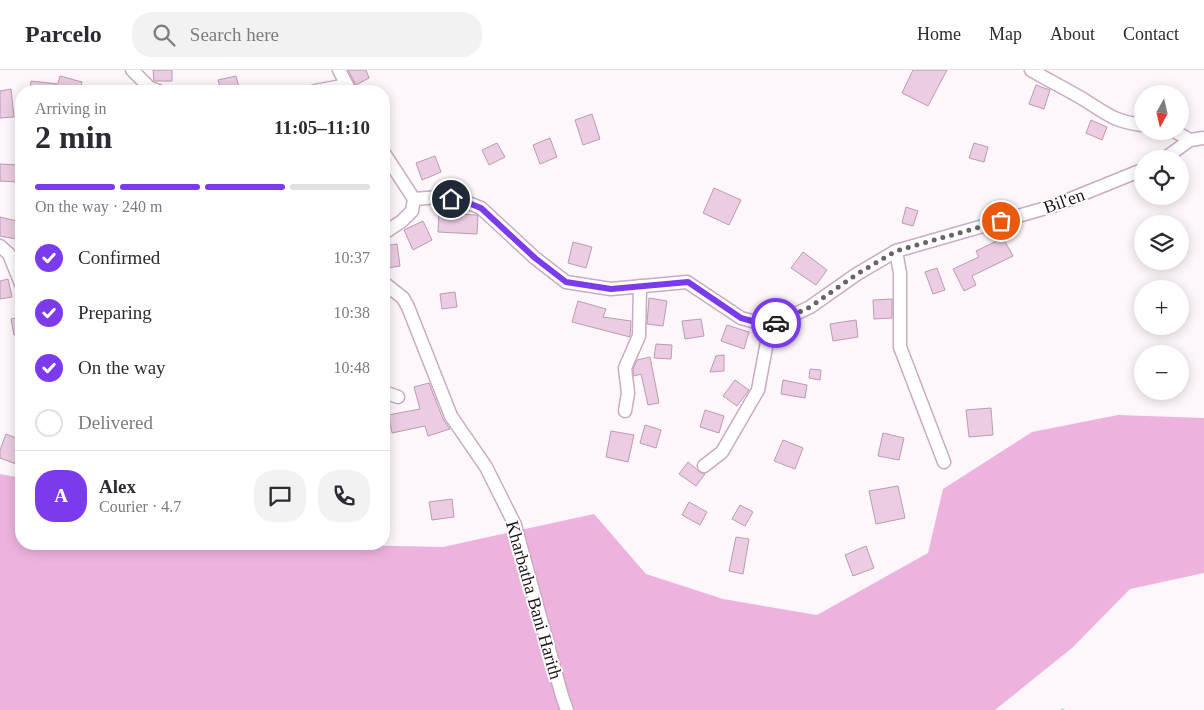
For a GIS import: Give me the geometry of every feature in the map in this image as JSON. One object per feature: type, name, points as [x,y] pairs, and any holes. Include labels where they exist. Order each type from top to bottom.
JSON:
[{"type":"street","points":[[132,70],[147,85]]},
{"type":"street","points":[[339,70],[347,85]]},
{"type":"street","points":[[1031,70],[1084,100],[1110,118],[1134,124]]},
{"type":"street","points":[[1176,150],[1190,140],[1204,138]]},
{"type":"street","points":[[390,162],[414,199],[412,211],[402,222],[390,229]]},
{"type":"street","name":"Bil'en","points":[[770,326],[810,307],[857,274],[896,251],[1053,206],[1134,173]]},
{"type":"street","points":[[414,199],[440,197],[461,200],[481,208],[535,258],[566,282],[611,289],[688,282],[741,318],[770,326],[758,390],[722,452],[704,466]]},
{"type":"street","points":[[0,246],[9,254],[15,269]]},
{"type":"street","points":[[896,251],[900,273],[900,347],[944,462]]},
{"type":"street","points":[[625,411],[628,393],[625,368],[639,336],[640,286]]},
{"type":"street","name":"Kharbatha Bani Harith","points":[[390,290],[403,298],[408,307],[451,416],[486,467],[516,525],[567,710]]},
{"type":"street","points":[[390,394],[398,397]]},
{"type":"shaded area","points":[[1118,415],[1204,418],[1204,573],[1130,589],[1072,648],[995,710],[0,710],[0,474],[15,477],[15,550],[390,550],[390,546],[443,547],[594,514],[646,574],[723,599],[817,615],[928,553],[943,489],[1032,432]]},
{"type":"building","points":[[153,70],[172,70],[172,81],[154,81]]},
{"type":"building","points":[[348,70],[366,70],[369,78],[356,85]]},
{"type":"building","points":[[913,70],[947,70],[928,106],[902,93]]},
{"type":"building","points":[[60,76],[82,82],[81,85],[31,85],[31,81],[58,84]]},
{"type":"building","points":[[236,76],[238,85],[219,85],[218,80]]},
{"type":"building","points":[[1036,85],[1050,90],[1044,109],[1029,104]]},
{"type":"building","points":[[11,89],[14,117],[0,118],[0,91]]},
{"type":"building","points":[[592,114],[600,139],[583,145],[575,120]]},
{"type":"building","points":[[1091,120],[1107,127],[1102,140],[1086,133]]},
{"type":"building","points":[[550,138],[557,157],[540,164],[533,145]]},
{"type":"building","points":[[497,143],[505,157],[489,165],[482,150]]},
{"type":"building","points":[[974,143],[988,147],[984,162],[969,158]]},
{"type":"building","points":[[435,156],[441,172],[422,180],[416,163]]},
{"type":"building","points":[[0,164],[15,165],[15,182],[0,181]]},
{"type":"building","points":[[714,188],[741,200],[729,225],[703,213]]},
{"type":"building","points":[[906,207],[918,211],[913,226],[902,223]]},
{"type":"building","points":[[439,213],[477,215],[477,234],[438,232]]},
{"type":"building","points":[[0,217],[15,221],[15,239],[0,236]]},
{"type":"building","points":[[423,221],[432,240],[413,250],[404,230]]},
{"type":"building","points":[[1003,238],[1013,256],[972,276],[976,285],[964,291],[953,269],[979,257],[976,251]]},
{"type":"building","points":[[573,242],[592,247],[586,268],[568,263]]},
{"type":"building","points":[[397,244],[400,266],[390,268],[390,245]]},
{"type":"building","points":[[803,252],[827,270],[816,285],[791,268]]},
{"type":"building","points":[[937,268],[945,290],[933,294],[925,272]]},
{"type":"building","points":[[8,279],[12,297],[0,299],[0,281]]},
{"type":"building","points":[[455,292],[457,307],[442,309],[440,294]]},
{"type":"building","points":[[649,298],[667,301],[663,326],[647,324]]},
{"type":"building","points":[[892,299],[892,318],[874,319],[873,300]]},
{"type":"building","points":[[578,301],[606,309],[603,317],[631,321],[630,337],[572,322]]},
{"type":"building","points":[[15,318],[15,335],[14,335],[11,319]]},
{"type":"building","points":[[701,319],[704,336],[685,339],[682,321]]},
{"type":"building","points":[[856,320],[858,337],[833,341],[830,324]]},
{"type":"building","points":[[727,325],[749,332],[744,349],[721,341]]},
{"type":"building","points":[[656,344],[672,345],[671,359],[654,358]]},
{"type":"building","points":[[724,355],[724,371],[710,372],[716,356]]},
{"type":"building","points":[[650,357],[659,403],[648,405],[641,374],[634,376],[633,369],[637,360]]},
{"type":"building","points":[[810,369],[821,370],[820,380],[809,378]]},
{"type":"building","points":[[735,380],[749,390],[737,406],[723,396]]},
{"type":"building","points":[[783,380],[807,385],[805,398],[781,394]]},
{"type":"building","points":[[429,383],[443,419],[450,429],[428,436],[425,426],[392,433],[390,415],[420,409],[414,387]]},
{"type":"building","points":[[991,408],[993,435],[969,437],[966,410]]},
{"type":"building","points":[[705,410],[724,416],[719,433],[700,427]]},
{"type":"building","points":[[645,425],[661,430],[656,448],[640,443]]},
{"type":"building","points":[[611,431],[634,435],[628,462],[606,457]]},
{"type":"building","points":[[883,433],[904,438],[899,460],[878,456]]},
{"type":"building","points":[[6,434],[15,438],[15,464],[0,458],[0,450]]},
{"type":"building","points":[[783,440],[803,448],[795,469],[774,461]]},
{"type":"building","points":[[688,462],[705,474],[696,486],[679,474]]},
{"type":"building","points":[[898,486],[905,518],[876,524],[869,491]]},
{"type":"building","points":[[452,499],[454,517],[432,520],[429,502]]},
{"type":"building","points":[[689,502],[707,512],[700,525],[682,515]]},
{"type":"building","points":[[740,505],[753,512],[745,526],[732,519]]},
{"type":"building","points":[[736,537],[749,539],[743,574],[729,571]]},
{"type":"building","points":[[866,546],[874,568],[853,576],[845,555]]},
{"type":"way so far","points":[[776,323],[810,307],[857,274],[896,251],[1001,221]]},
{"type":"route","points":[[451,199],[461,200],[481,208],[535,258],[566,282],[611,289],[688,282],[741,318],[770,326],[776,323]]}]
